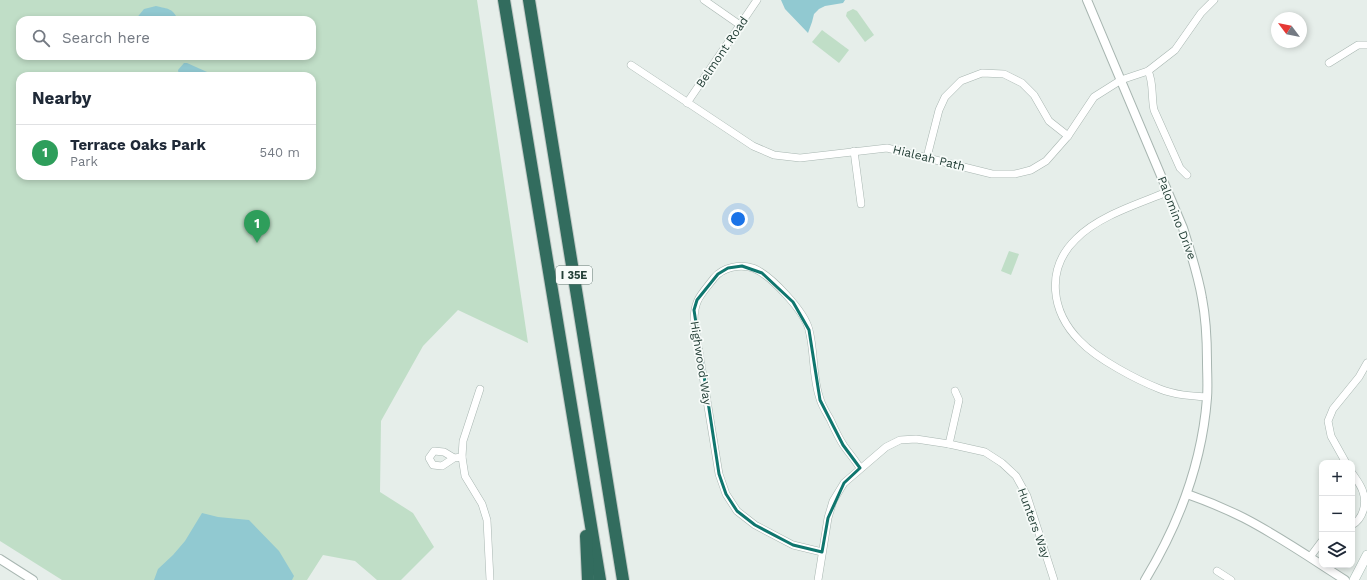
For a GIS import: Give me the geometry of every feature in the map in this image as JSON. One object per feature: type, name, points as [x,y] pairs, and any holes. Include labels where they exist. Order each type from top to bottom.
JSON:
[{"type":"highway","name":"I 35E","points":[[504,0],[600,580]]},
{"type":"highway","name":"I 35E","points":[[529,0],[623,580]]},
{"type":"highway","points":[[585,491],[588,580]]},
{"type":"highway","points":[[618,549],[626,580]]},
{"type":"main road","points":[[1354,580],[1367,555]]},
{"type":"street","points":[[704,0],[740,25]]},
{"type":"street","name":"Belmont Road","points":[[687,103],[757,0]]},
{"type":"street","name":"Palomino Drive","points":[[1087,0],[1183,228],[1195,266],[1203,299],[1207,333],[1208,397],[1202,440],[1187,494],[1167,541],[1145,580]]},
{"type":"street","name":"Hialeah Path","points":[[631,66],[753,146],[774,155],[800,158],[887,148],[992,174],[1015,174],[1032,170],[1046,161],[1068,136],[1094,97],[1121,80],[1148,71],[1175,50],[1200,14],[1212,1]]},
{"type":"street","points":[[1329,63],[1358,45],[1367,45]]},
{"type":"street","points":[[1148,71],[1152,83],[1152,102],[1154,110],[1180,168],[1187,175]]},
{"type":"street","points":[[926,157],[938,110],[945,97],[961,81],[982,73],[1004,74],[1022,83],[1034,95],[1049,121],[1068,136]]},
{"type":"street","points":[[854,151],[861,204]]},
{"type":"street","points":[[1167,192],[1103,219],[1076,238],[1065,251],[1058,265],[1055,281],[1056,298],[1062,315],[1070,329],[1080,342],[1094,353],[1130,375],[1161,389],[1181,395],[1208,397]]},
{"type":"street","name":"Highwood Way","points":[[822,552],[793,545],[754,525],[737,511],[726,494],[719,474],[694,321],[694,310],[697,300],[718,274],[728,268],[742,266],[752,268],[762,273],[794,302],[803,314],[809,330],[820,400],[843,445],[860,468]]},
{"type":"street","points":[[1344,460],[1331,436],[1328,421],[1332,409],[1359,376],[1367,363]]},
{"type":"street","points":[[480,390],[463,441],[462,457],[465,476],[482,504],[487,520],[490,580]]},
{"type":"street","points":[[949,444],[958,400],[955,391]]},
{"type":"street","name":"Hunters Way","points":[[818,580],[828,518],[833,501],[844,483],[886,447],[900,440],[916,439],[985,452],[1002,463],[1016,476],[1027,496],[1054,580]]},
{"type":"street","points":[[454,458],[462,457]]},
{"type":"street","points":[[1355,478],[1363,492],[1365,509],[1360,518],[1355,522]]},
{"type":"street","points":[[1187,494],[1228,510],[1246,519],[1310,557],[1345,580]]},
{"type":"street","points":[[1310,557],[1319,545]]},
{"type":"street","points":[[0,559],[33,580]]},
{"type":"street","points":[[1217,570],[1231,580]]},
{"type":"highlighted area","points":[[742,266],[762,273],[793,302],[809,330],[820,400],[843,445],[860,468],[844,483],[828,518],[822,552],[793,545],[755,525],[737,511],[726,494],[719,474],[694,310],[697,300],[718,274],[728,268]]},
{"type":"green space","points":[[0,0],[477,0],[528,343],[458,310],[423,346],[381,421],[380,492],[413,513],[434,547],[401,580],[377,580],[355,561],[323,555],[307,580],[62,580],[0,541]]},
{"type":"green space","points":[[853,9],[857,11],[874,35],[865,42],[846,16],[847,12]]},
{"type":"green space","points":[[822,30],[849,50],[839,63],[812,42]]},
{"type":"green space","points":[[1009,251],[1019,254],[1011,275],[1001,271]]},
{"type":"water","points":[[781,0],[845,0],[843,3],[825,6],[819,9],[814,14],[808,33],[785,9]]},
{"type":"water","points":[[156,6],[172,11],[176,16],[138,16],[144,9]]},
{"type":"water","points":[[184,63],[187,63],[207,72],[178,72],[178,70]]},
{"type":"water","points":[[202,513],[218,517],[249,520],[279,551],[294,576],[292,580],[154,580],[158,569],[185,541]]},
{"type":"place","name":"Terrace Oaks Park","points":[[257,243]]}]
